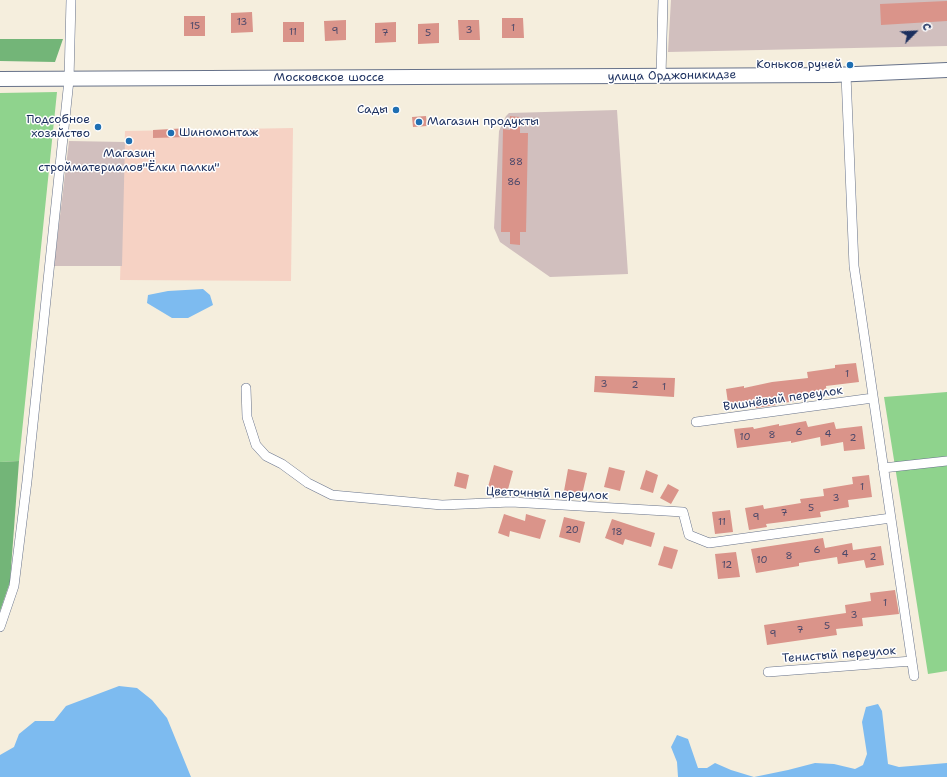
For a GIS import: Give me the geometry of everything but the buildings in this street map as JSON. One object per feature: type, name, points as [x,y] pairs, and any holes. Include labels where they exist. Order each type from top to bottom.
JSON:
[{"type":"main road","name":"улица Орджоникидзе","points":[[590,77],[846,75],[947,70]]},
{"type":"main road","name":"Московское шоссе","points":[[0,79],[69,80],[590,77]]},
{"type":"street","points":[[0,627],[14,586],[28,474],[69,80],[71,0]]},
{"type":"street","points":[[661,76],[662,0]]},
{"type":"street","points":[[846,75],[854,266],[914,676]]},
{"type":"street","name":"Цветочный переулок","points":[[246,388],[247,417],[256,445],[266,456],[282,464],[308,483],[332,495],[442,505],[511,502],[683,512],[689,535],[709,543],[891,518]]},
{"type":"street","name":"Вишнёвый переулок","points":[[696,422],[873,398]]},
{"type":"street","points":[[883,468],[947,461]]},
{"type":"street","name":"Тенистый переулок","points":[[768,672],[912,661]]},
{"type":"shaded area","points":[[671,0],[947,0],[947,46],[668,52]]},
{"type":"shaded area","points":[[617,110],[628,274],[550,277],[500,242],[494,228],[499,131],[509,113]]},
{"type":"shaded area","points":[[293,128],[291,281],[120,280],[125,131]]},
{"type":"shaded area","points":[[69,141],[125,142],[122,266],[54,266]]},
{"type":"green space","points":[[0,39],[63,39],[55,62],[0,61]]},
{"type":"green space","points":[[57,92],[19,461],[0,462],[0,93]]},
{"type":"green space","points":[[947,392],[947,671],[928,674],[884,397]]},
{"type":"green space","points":[[19,461],[10,582],[0,611],[0,462]]},
{"type":"water","points":[[203,289],[210,295],[213,305],[188,318],[172,318],[147,303],[148,295],[168,291]]},
{"type":"water","points":[[119,686],[137,688],[152,700],[167,718],[191,777],[0,777],[0,755],[14,747],[19,734],[35,721],[54,721],[66,706]]},
{"type":"water","points":[[878,704],[882,711],[888,764],[899,767],[947,763],[947,777],[754,777],[815,763],[834,764],[855,769],[863,765],[867,754],[862,722],[866,707]]},
{"type":"water","points":[[677,735],[688,739],[698,768],[707,768],[715,763],[754,777],[678,777],[677,762],[671,747]]},
{"type":"place","name":"Коньков ручей","points":[[850,65]]},
{"type":"place","name":"Сады","points":[[396,110]]},
{"type":"place","name":"Магазин продукты","points":[[419,122]]},
{"type":"place","name":"Подсобное хозяйство","points":[[98,127]]},
{"type":"place","name":"Шиномонтаж","points":[[171,133]]},
{"type":"place","name":"Магазин стройматериалов\"Ёлки палки\"","points":[[129,141]]}]
